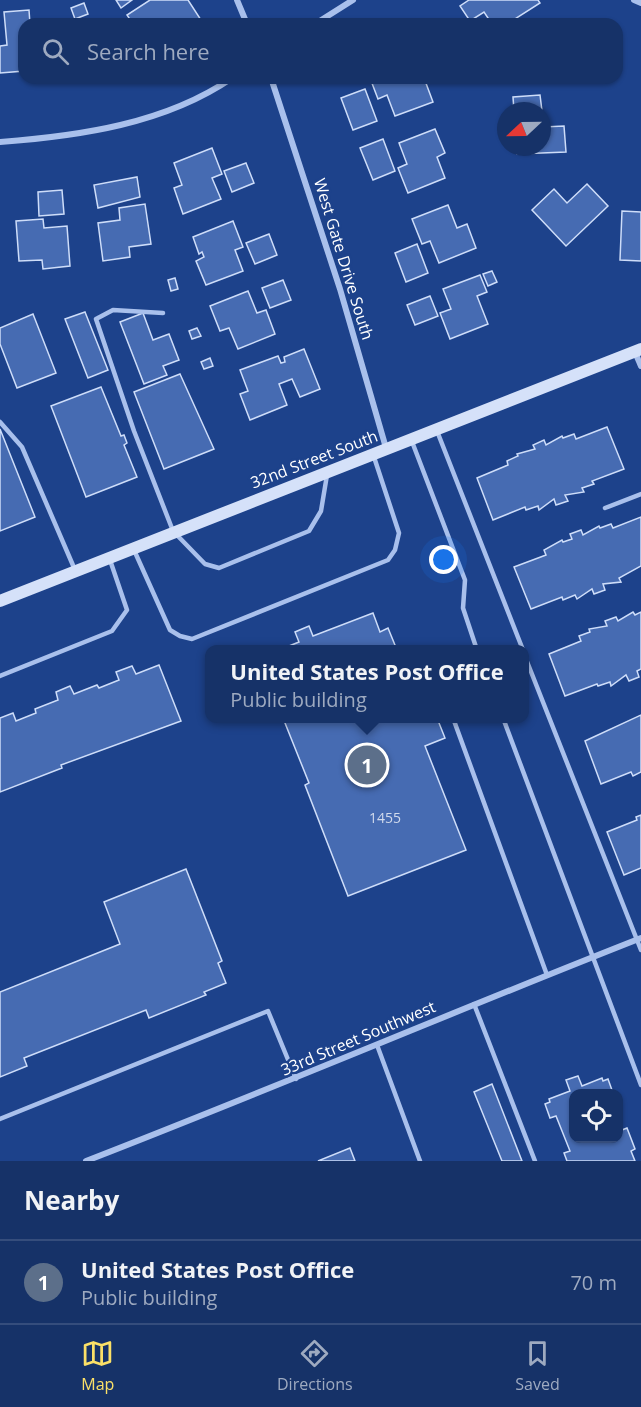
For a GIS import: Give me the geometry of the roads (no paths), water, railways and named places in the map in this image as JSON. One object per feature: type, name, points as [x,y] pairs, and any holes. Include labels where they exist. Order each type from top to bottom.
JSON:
[{"type":"street","points":[[237,0],[244,18]]},
{"type":"street","points":[[324,18],[353,0]]},
{"type":"street","points":[[634,0],[641,3]]},
{"type":"street","points":[[0,142],[56,138],[125,124],[210,93],[223,84]]},
{"type":"street","name":"West Gate Drive South","points":[[274,84],[340,289],[386,448]]},
{"type":"street","points":[[638,350],[641,366]]},
{"type":"street","name":"32nd Street South","points":[[0,601],[173,531],[327,473],[638,350]]},
{"type":"street","name":"33rd Street Southwest","points":[[86,1161],[296,1079],[474,1004],[639,939]]},
{"type":"lane","points":[[163,314],[113,310],[96,318],[134,431],[173,531],[198,559],[205,564],[219,568],[309,531],[321,511],[327,473]]},
{"type":"lane","points":[[0,422],[22,447],[75,571]]},
{"type":"lane","points":[[436,430],[521,645]]},
{"type":"lane","points":[[411,439],[465,579],[463,609],[475,645]]},
{"type":"lane","points":[[133,548],[170,630],[192,639],[388,560],[395,550],[399,533],[373,454]]},
{"type":"lane","points":[[604,508],[641,494]]},
{"type":"lane","points":[[0,676],[112,631],[126,610],[109,558]]},
{"type":"lane","points":[[529,664],[639,939],[641,950]]},
{"type":"lane","points":[[455,723],[547,975]]},
{"type":"lane","points":[[505,723],[641,1084]]},
{"type":"lane","points":[[474,1004],[535,1161]]},
{"type":"lane","points":[[0,1119],[268,1011],[296,1079]]},
{"type":"lane","points":[[377,1045],[420,1161]]},
{"type":"place","name":"United States Post Office","points":[[367,765]]}]
